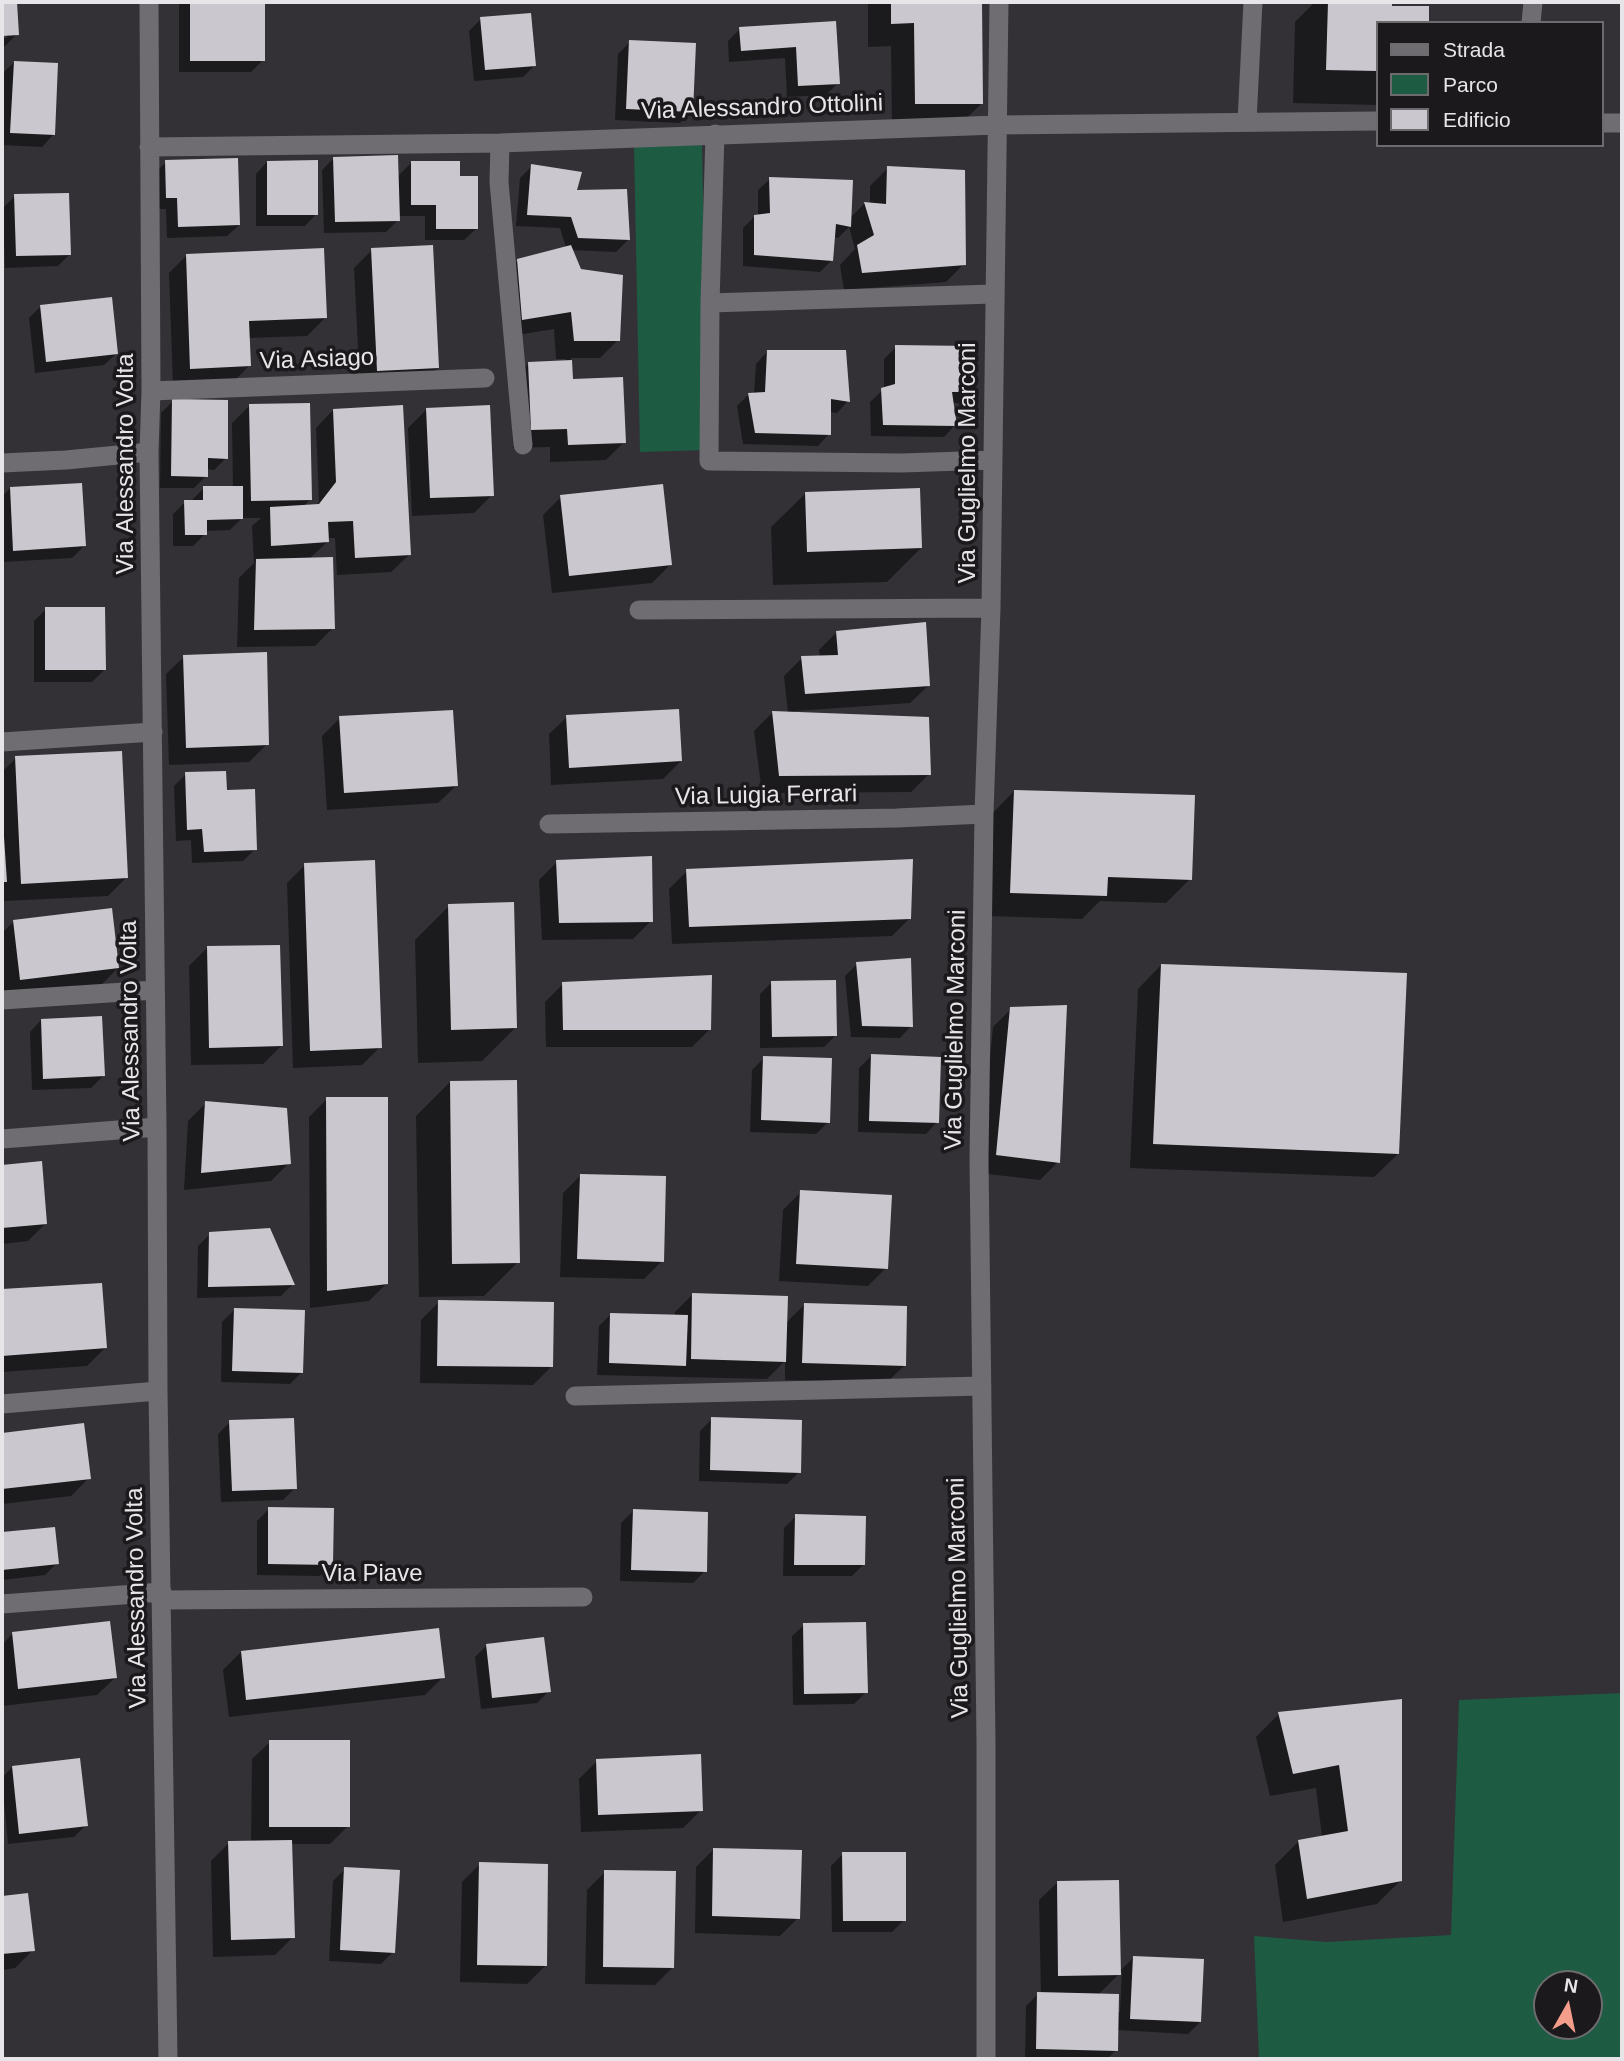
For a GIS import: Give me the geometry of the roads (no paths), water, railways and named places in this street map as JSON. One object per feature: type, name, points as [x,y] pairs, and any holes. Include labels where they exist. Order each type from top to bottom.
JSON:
[{"type":"street","name":"Via Alessandro Volta","points":[[149,2],[149,452],[158,1391],[168,2059]]},
{"type":"street","name":"Via Guglielmo Marconi","points":[[986,2059],[986,1755],[979,1159],[984,814],[991,608],[993,294],[999,2]]},
{"type":"street","points":[[1247,121],[1253,2]]},
{"type":"street","points":[[1531,21],[1533,2]]},
{"type":"street","name":"Via Alessandro Ottolini","points":[[149,147],[499,143],[998,125],[1376,121]]},
{"type":"street","points":[[1603,123],[1622,123]]},
{"type":"street","points":[[715,134],[709,461],[902,463],[992,460]]},
{"type":"street","points":[[499,143],[499,182],[523,445]]},
{"type":"street","points":[[710,303],[993,294]]},
{"type":"street","name":"Via Asiago","points":[[151,391],[485,378]]},
{"type":"street","points":[[2,463],[149,452]]},
{"type":"street","points":[[639,610],[991,608]]},
{"type":"street","points":[[2,742],[153,732]]},
{"type":"street","name":"Via Luigia Ferrari","points":[[549,824],[984,814]]},
{"type":"street","points":[[2,1000],[155,990]]},
{"type":"street","points":[[2,1139],[157,1127]]},
{"type":"street","points":[[575,1396],[982,1386]]},
{"type":"street","points":[[2,1404],[158,1391]]},
{"type":"street","name":"Via Piave","points":[[2,1604],[162,1596],[583,1597]]}]
